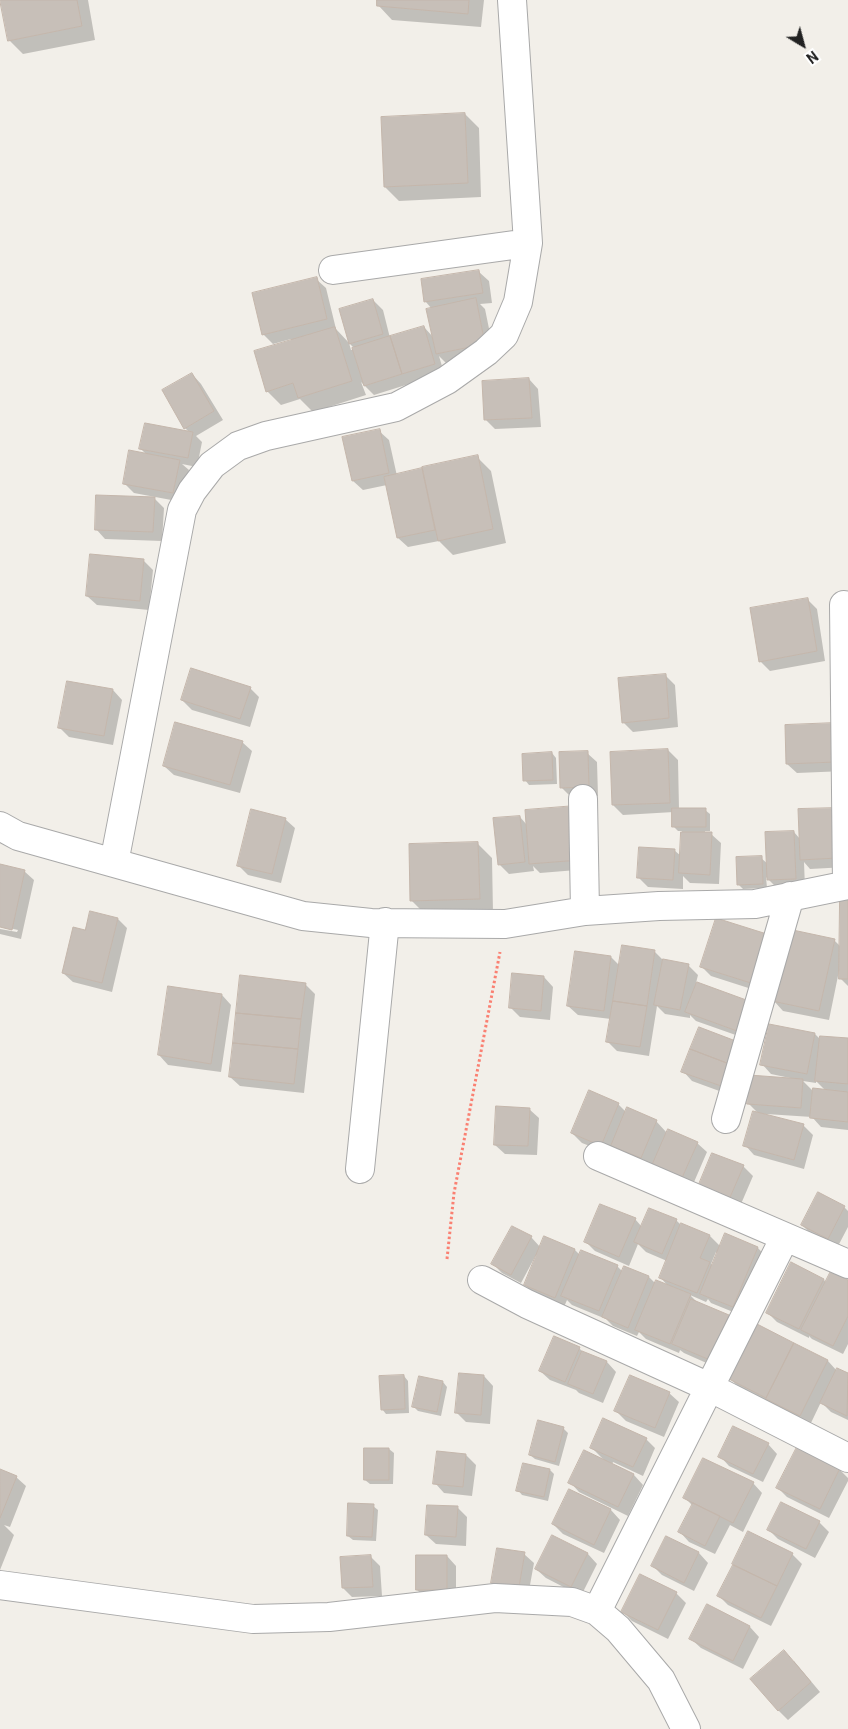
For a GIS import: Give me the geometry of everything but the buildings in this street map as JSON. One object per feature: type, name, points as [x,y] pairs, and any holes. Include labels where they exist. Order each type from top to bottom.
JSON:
[{"type":"street","points":[[114,863],[182,510],[192,491],[212,465],[238,446],[266,436],[396,408],[447,380],[486,352],[504,335],[518,302],[528,243],[512,0]]},
{"type":"street","points":[[333,270],[528,243]]},
{"type":"street","points":[[0,826],[18,836],[303,916],[371,923],[505,924],[585,911],[659,906],[755,904],[848,885],[844,605]]},
{"type":"street","points":[[583,799],[585,911]]},
{"type":"street","points":[[726,1119],[790,896]]},
{"type":"street","points":[[360,1169],[385,922]]},
{"type":"street","points":[[598,1156],[848,1264]]},
{"type":"street","points":[[597,1611],[786,1237]]},
{"type":"street","points":[[482,1280],[527,1304],[711,1388],[848,1458]]},
{"type":"street","points":[[0,1584],[253,1619],[329,1618],[495,1598],[572,1602],[597,1611],[618,1629],[661,1680],[686,1729]]},
{"type":"path","points":[[447,1260],[454,1193],[505,924]]}]
